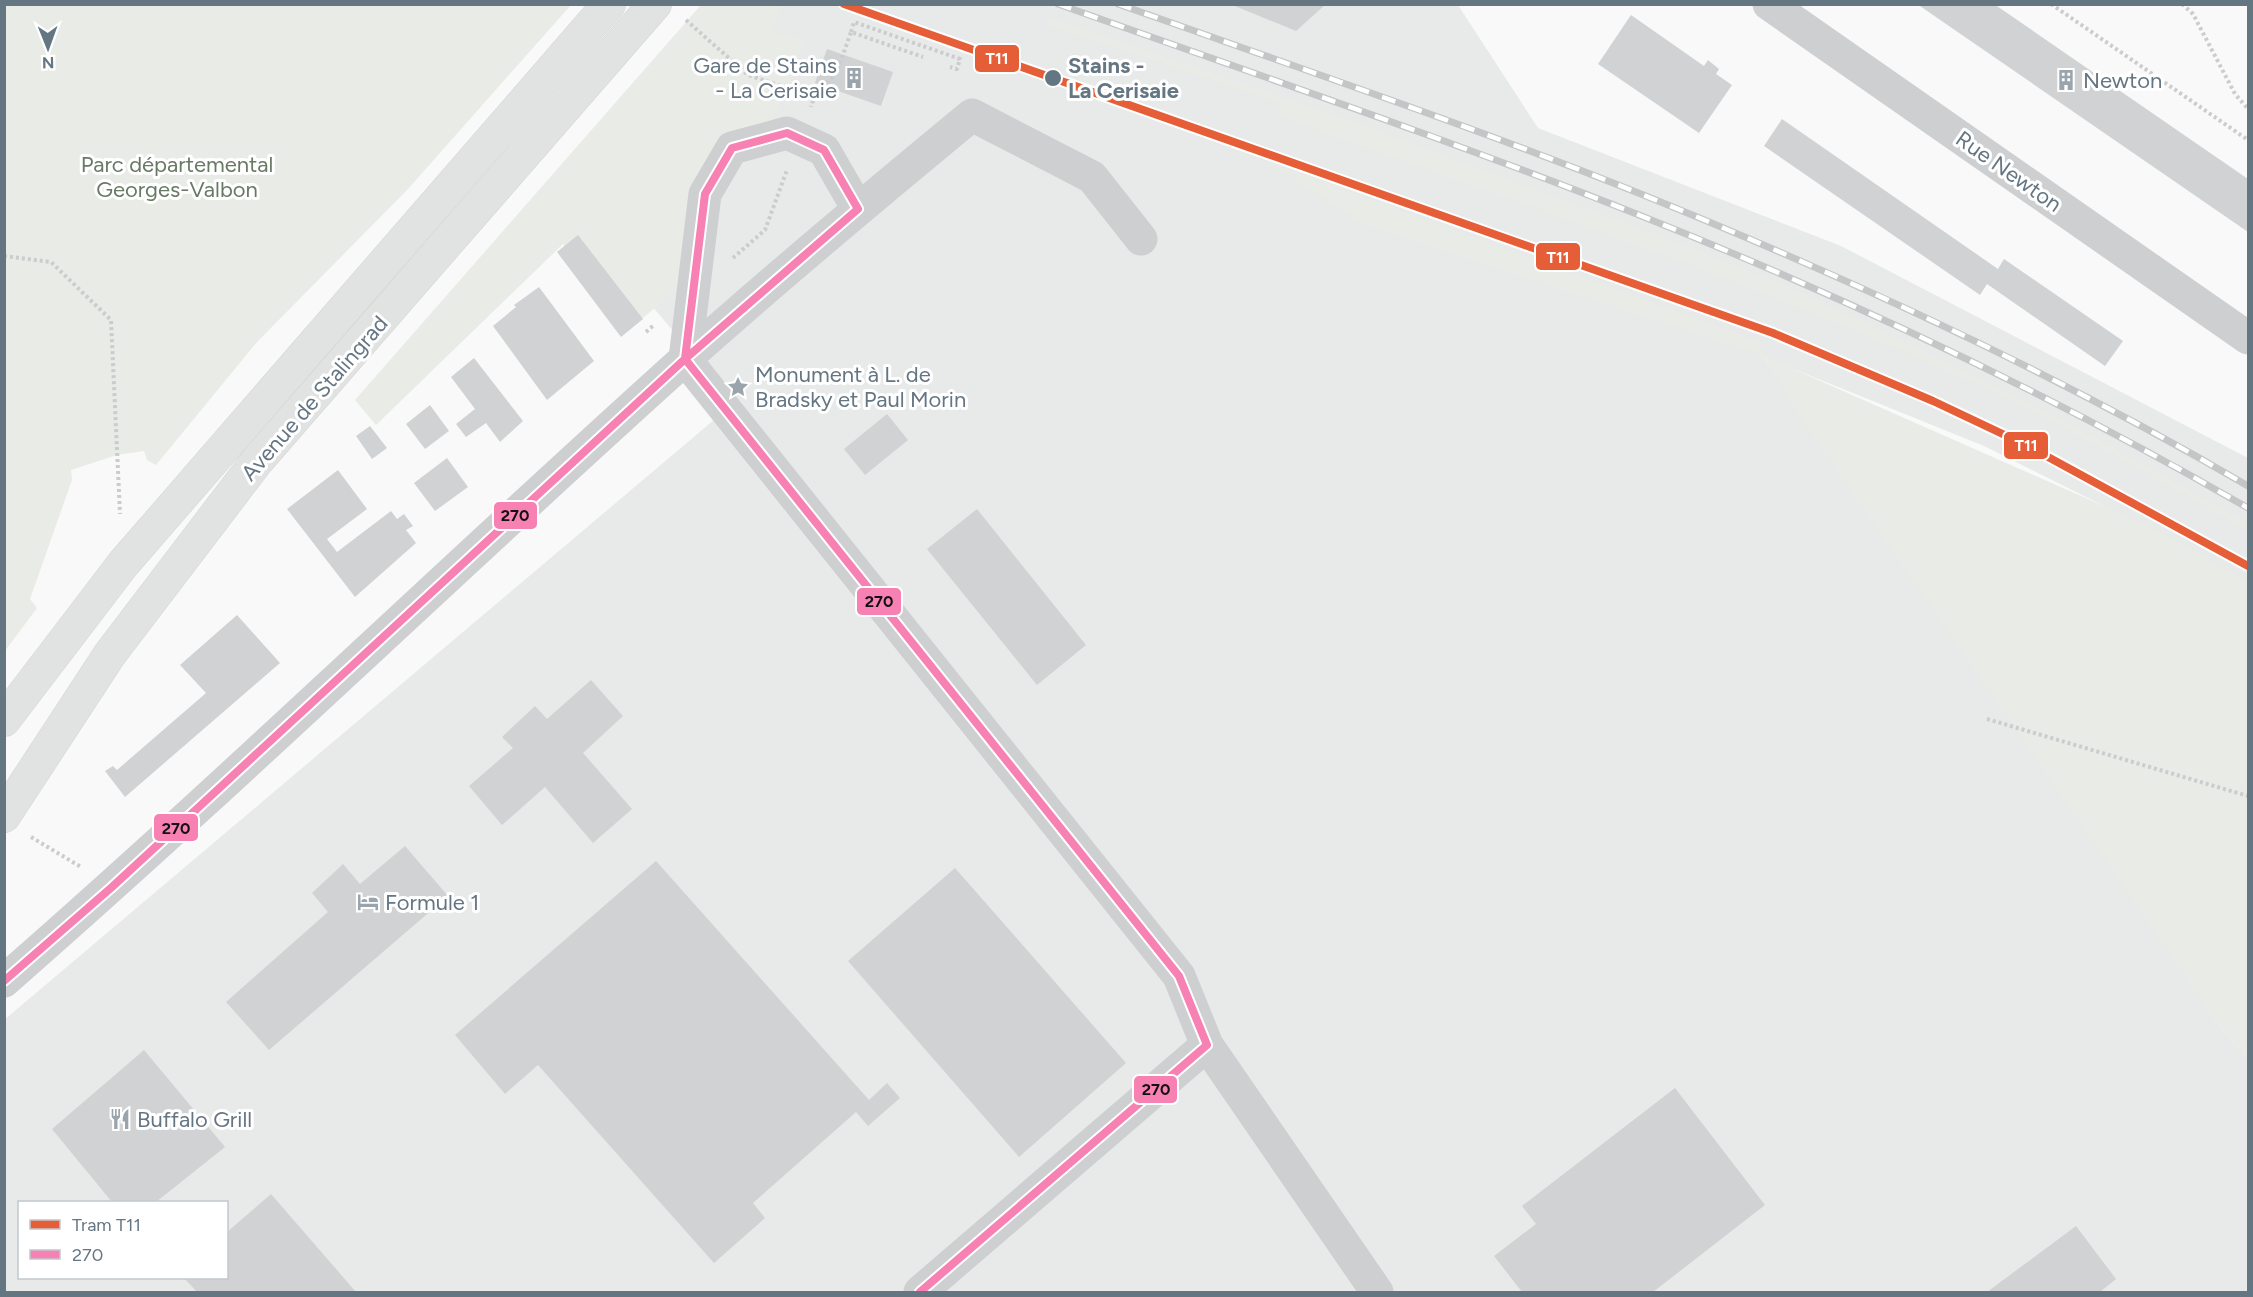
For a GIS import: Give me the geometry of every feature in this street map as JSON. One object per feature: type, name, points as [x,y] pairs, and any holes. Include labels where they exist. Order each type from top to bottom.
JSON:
[{"type":"main road","name":"Avenue de Stalingrad","points":[[14,824],[110,654],[257,461],[655,4]]},
{"type":"main road","name":"Avenue de Stalingrad","points":[[4,720],[123,564],[607,7]]},
{"type":"street","name":"Rue Newton","points":[[1769,4],[2248,338]]},
{"type":"street","points":[[4,981],[112,887],[685,359],[858,209],[972,115],[1092,177],[1142,239]]},
{"type":"street","points":[[858,209],[824,150],[787,133],[732,148],[705,194],[685,359],[1179,976],[1207,1045],[1377,1293]]},
{"type":"street","points":[[920,1293],[1207,1045]]},
{"type":"path","points":[[2050,4],[2248,140]]},
{"type":"path","points":[[2182,4],[2193,14],[2235,94],[2248,109]]},
{"type":"path","points":[[686,21],[748,75]]},
{"type":"path","points":[[814,97],[837,72],[854,22],[960,59],[957,69],[950,67]]},
{"type":"path","points":[[851,32],[923,57]]},
{"type":"path","points":[[4,256],[51,262],[111,320],[120,518]]},
{"type":"path","points":[[1987,719],[2248,796]]},
{"type":"path","points":[[14,824],[112,887]]},
{"type":"shaded area","points":[[780,5],[1458,5],[1538,128],[1841,246],[2248,458],[2248,587],[2180,544],[1984,446],[1764,357],[2222,1029],[2248,1060],[2248,1292],[5,1292],[4,1020],[734,403],[586,228],[760,58]]},
{"type":"green space","name":"Parc départemental Georges-Valbon","points":[[5,4],[571,5],[408,189],[257,342],[156,465],[147,460],[144,451],[117,455],[71,470],[72,480],[30,599],[37,608],[5,651]]},
{"type":"green space","points":[[701,5],[780,5],[771,31],[805,40],[787,92],[771,121],[728,135],[703,164],[676,290],[637,323],[563,244],[376,425],[355,400]]},
{"type":"green space","points":[[1051,18],[1353,122],[1631,225],[1792,288],[2059,418],[2248,523],[2248,531],[2075,433],[1968,380],[1883,343],[1711,273],[1277,115],[1281,103],[1048,25]]},
{"type":"green space","points":[[1268,162],[1760,342],[1764,356],[1361,223]]},
{"type":"green space","points":[[1764,356],[2149,526],[2248,582],[2248,1060],[2222,1029],[1797,412]]},
{"type":"building","points":[[1230,4],[1326,4],[1296,31]]},
{"type":"building","name":"Newton","points":[[1917,4],[1994,4],[2248,179],[2248,232]]},
{"type":"building","points":[[1631,15],[1704,66],[1708,60],[1719,69],[1716,74],[1732,85],[1699,133],[1598,64]]},
{"type":"building","name":"Gare de Stains - La Cerisaie","points":[[827,49],[893,72],[881,106],[815,83]]},
{"type":"building","points":[[1782,119],[1998,269],[2004,259],[2123,341],[2105,366],[1987,284],[1980,295],[1764,146]]},
{"type":"building","points":[[578,235],[643,319],[621,337],[557,252]]},
{"type":"building","points":[[539,287],[594,361],[547,400],[493,326],[516,307],[514,305]]},
{"type":"building","points":[[474,358],[523,421],[500,442],[486,423],[466,437],[456,424],[475,409],[451,377]]},
{"type":"building","points":[[430,405],[449,431],[425,449],[406,424]]},
{"type":"building","points":[[887,414],[908,440],[865,475],[844,449]]},
{"type":"building","points":[[370,426],[387,448],[372,459],[356,436]]},
{"type":"building","points":[[447,458],[468,487],[435,511],[414,483]]},
{"type":"building","points":[[338,470],[367,509],[327,539],[337,552],[391,511],[397,519],[404,514],[413,526],[406,530],[416,543],[355,597],[287,509]]},
{"type":"building","points":[[977,509],[1086,645],[1037,685],[927,549]]},
{"type":"building","points":[[237,615],[280,663],[125,797],[105,771],[113,766],[117,770],[206,693],[180,665]]},
{"type":"building","points":[[591,680],[623,716],[583,753],[632,809],[593,843],[545,787],[502,825],[469,786],[513,748],[502,737],[535,706],[547,719]]},
{"type":"building","points":[[405,846],[448,896],[269,1050],[226,1002],[328,912],[312,893],[343,864],[360,884]]},
{"type":"building","points":[[656,861],[869,1100],[887,1083],[900,1098],[868,1126],[856,1112],[753,1203],[765,1218],[714,1263],[538,1065],[505,1094],[455,1035]]},
{"type":"building","points":[[955,868],[1126,1063],[1019,1157],[848,961]]},
{"type":"building","points":[[144,1050],[225,1147],[157,1201],[111,1201],[52,1129]]},
{"type":"building","points":[[1675,1088],[1765,1205],[1653,1292],[1522,1292],[1494,1256],[1536,1224],[1522,1206]]},
{"type":"building","points":[[271,1194],[356,1292],[197,1292],[185,1279],[228,1279],[228,1231]]},
{"type":"building","points":[[2076,1226],[2116,1279],[2100,1292],[1987,1292]]},
{"type":"railway","points":[[1058,4],[1495,160],[1639,215],[1795,280],[2025,388],[2248,508]]},
{"type":"railway","points":[[1118,4],[1511,144],[1719,226],[1874,294],[2026,366],[2175,444],[2248,486]]},
{"type":"tram line","name":"T11","points":[[844,4],[1773,333],[1933,401],[2028,446],[2248,566]]},
{"type":"transit line","name":"270","points":[[787,133],[824,150],[858,209],[685,359],[705,194],[732,148],[787,133]]},
{"type":"transit line","name":"270","points":[[685,359],[1179,976],[1207,1045],[920,1292]]},
{"type":"transit line","name":"270","points":[[4,981],[112,887],[685,359]]},
{"type":"place","name":"Gare de Stains - La Cerisaie","points":[[854,78]]},
{"type":"place","name":"Stains - La Cerisaie","points":[[1053,78]]},
{"type":"place","name":"Newton","points":[[2066,80]]},
{"type":"place","name":"Monument à L. de Bradsky et Paul Morin","points":[[738,387]]},
{"type":"place","name":"Formule 1","points":[[368,902]]},
{"type":"place","name":"Buffalo Grill","points":[[120,1119]]}]
